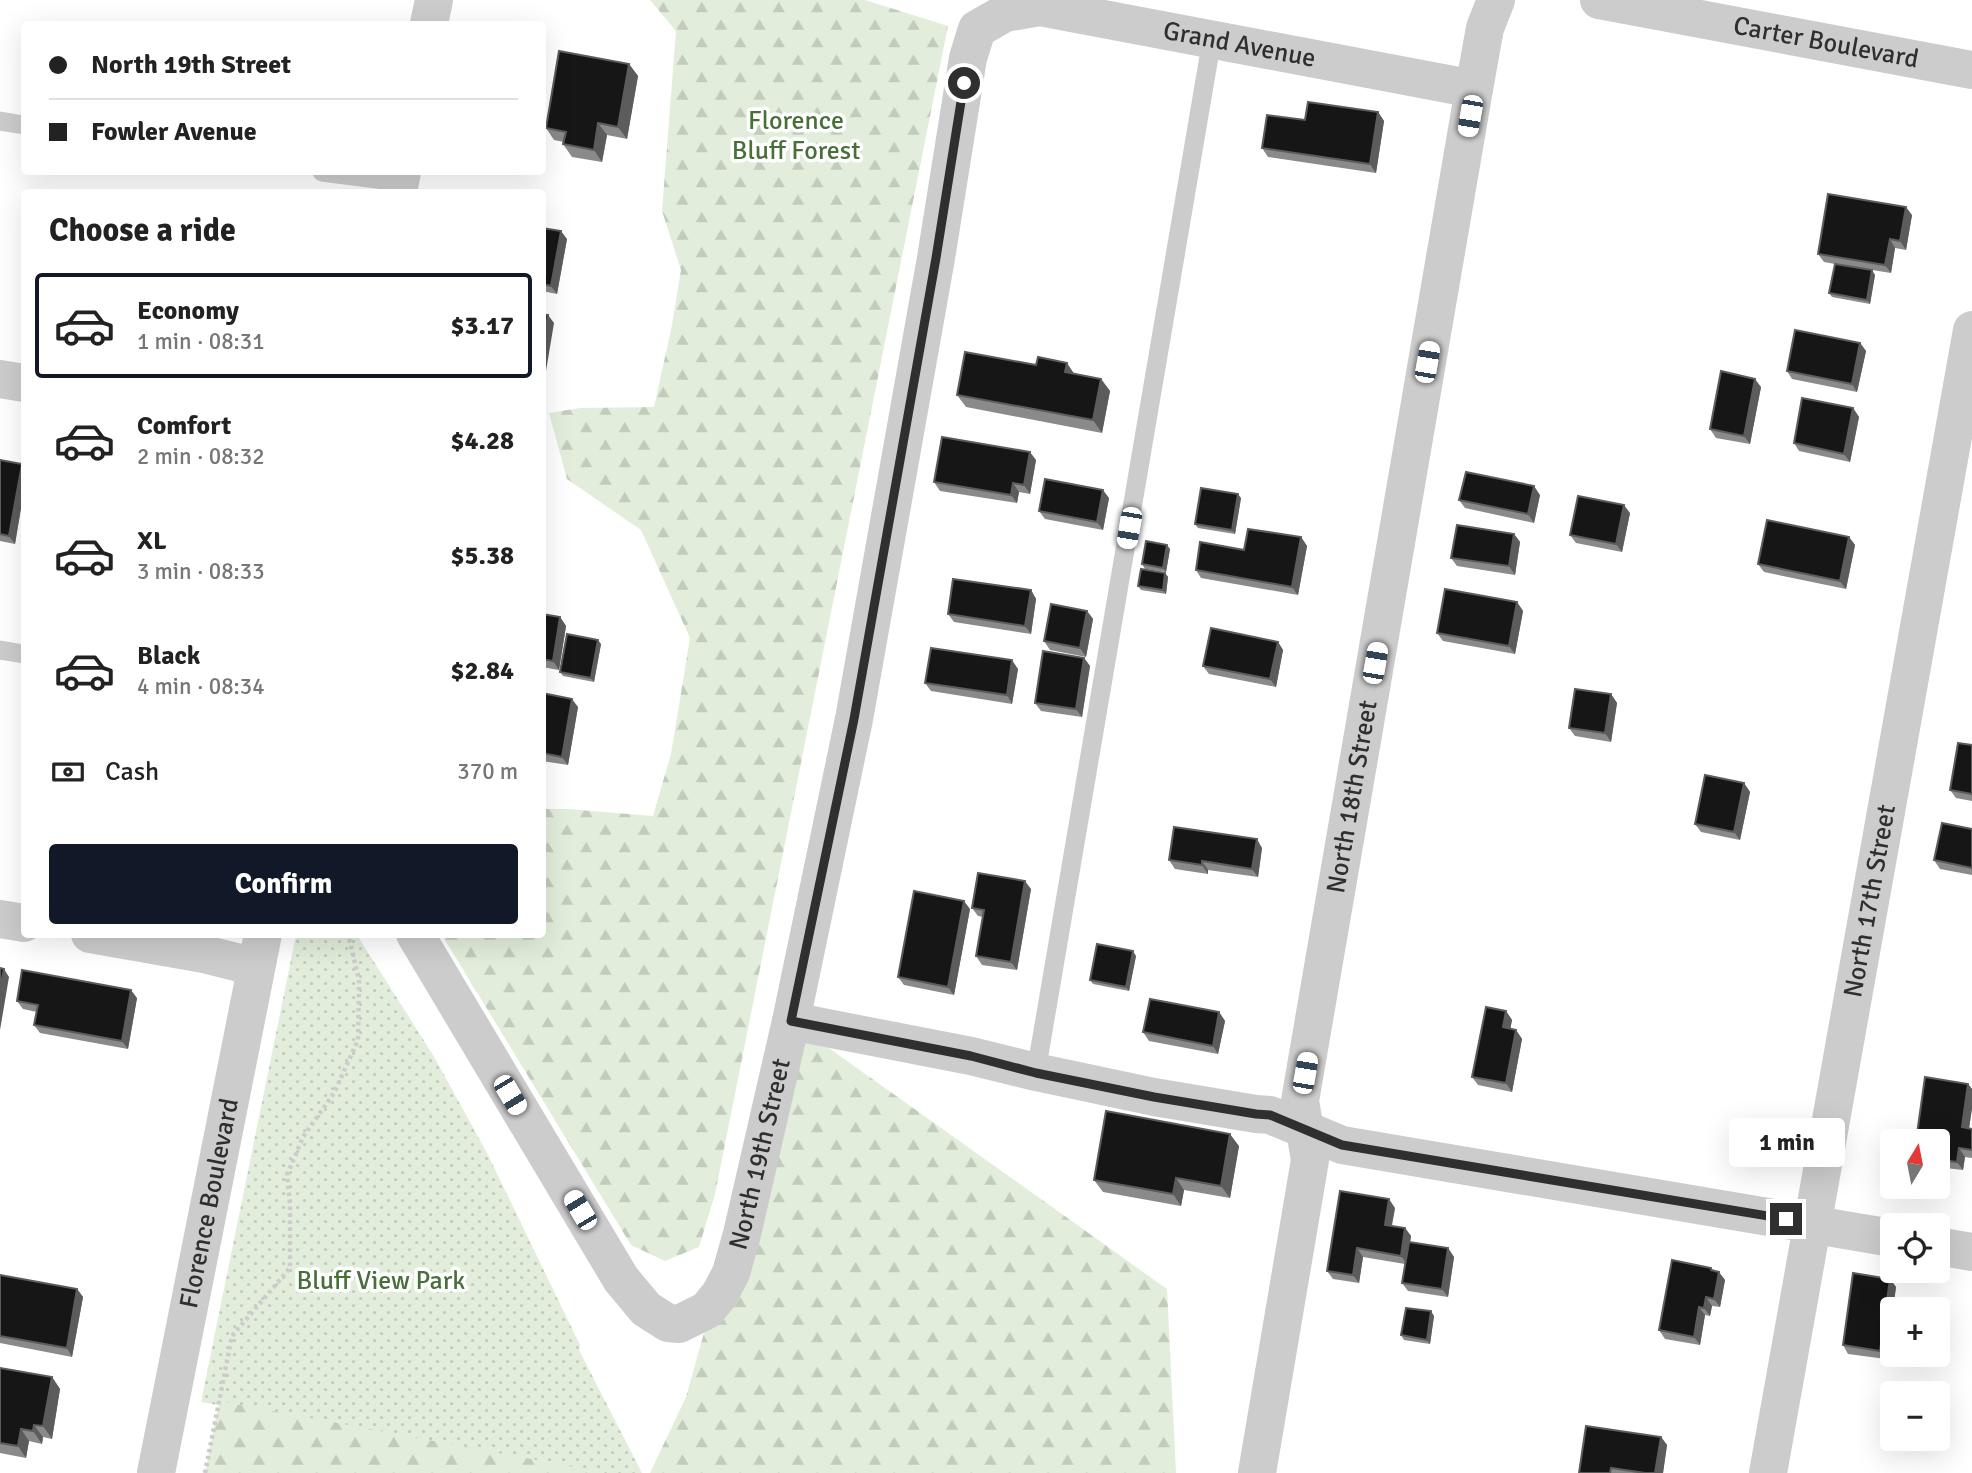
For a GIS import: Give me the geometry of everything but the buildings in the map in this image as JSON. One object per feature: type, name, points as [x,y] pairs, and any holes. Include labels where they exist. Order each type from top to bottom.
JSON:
[{"type":"street","points":[[430,21],[434,0]]},
{"type":"street","name":"North 18th Street","points":[[1258,1473],[1310,1160],[1300,1101],[1474,89],[1485,28],[1496,0]]},
{"type":"street","name":"Carter Boulevard","points":[[1599,0],[1972,71]]},
{"type":"street","name":"Grand Avenue","points":[[1005,13],[1040,7],[1474,89]]},
{"type":"street","name":"North 19th Street","points":[[417,938],[621,1279],[646,1309],[668,1323],[679,1324],[708,1310],[731,1273],[743,1234],[854,719],[936,258],[968,58],[977,29],[1005,13]]},
{"type":"street","name":"North 17th Street","points":[[1768,1473],[1972,330]]},
{"type":"street","points":[[0,379],[21,382]]},
{"type":"street","points":[[0,919],[21,922]]},
{"type":"street","points":[[113,938],[204,954],[260,951]]},
{"type":"street","name":"Florence Boulevard","points":[[156,1473],[260,951]]},
{"type":"street","points":[[791,1021],[971,1056],[1036,1073],[1154,1097],[1270,1115],[1342,1145],[1880,1236]]},
{"type":"street","points":[[1950,1248],[1972,1252]]},
{"type":"lane","points":[[1036,1073],[1212,39]]},
{"type":"lane","points":[[0,121],[21,124]]},
{"type":"lane","points":[[345,175],[400,182]]},
{"type":"lane","points":[[0,650],[21,654]]},
{"type":"path","points":[[205,1473],[232,1336],[290,1268],[287,1175],[303,1137],[334,1093],[358,1040],[359,981],[349,938]]},
{"type":"green space","name":"Florence Bluff Forest","points":[[650,0],[865,0],[948,26],[715,1194],[699,1247],[665,1261],[631,1245],[444,938],[546,938],[546,809],[653,816],[671,754],[690,638],[641,530],[567,479],[549,413],[580,408],[654,407],[681,270],[662,211],[676,31]]},
{"type":"green space","name":"Bluff View Park","points":[[295,938],[359,938],[433,1055],[487,1153],[580,1345],[579,1350],[642,1473],[604,1473],[201,1402]]},
{"type":"green space","points":[[791,1021],[1167,1289],[1176,1473],[650,1473],[686,1397]]},
{"type":"green space","points":[[219,1401],[606,1473],[205,1473]]},
{"type":"route","points":[[964,83],[936,258],[854,719],[791,1021],[971,1056],[1036,1073],[1154,1097],[1270,1115],[1342,1145],[1786,1219]]}]
